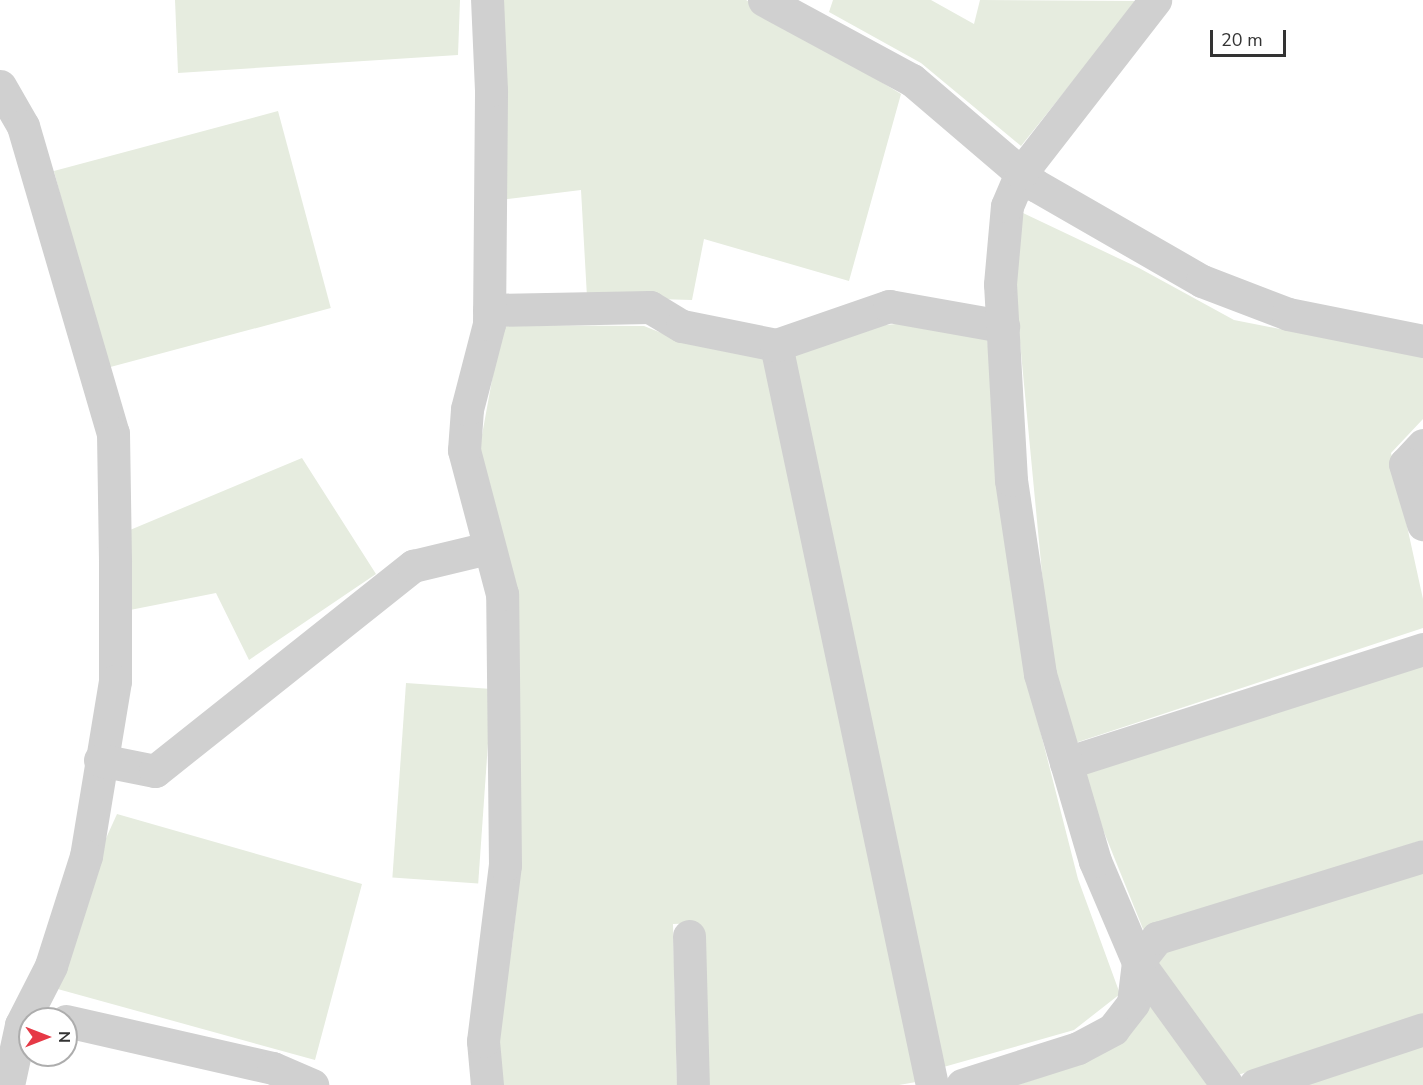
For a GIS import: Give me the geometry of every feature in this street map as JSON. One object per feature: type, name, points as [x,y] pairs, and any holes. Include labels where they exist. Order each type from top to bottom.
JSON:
[{"type":"lane","points":[[487,0],[491,90],[489,310],[467,409],[464,450],[502,594],[505,865],[483,1041],[487,1085]]},
{"type":"lane","points":[[764,0],[912,80],[1035,185],[1202,281],[1288,314],[1423,341]]},
{"type":"lane","points":[[1155,0],[1021,173],[1007,207],[1000,284],[1016,514],[1040,674],[1095,861],[1138,962],[1227,1085]]},
{"type":"lane","points":[[0,86],[22,126],[113,433],[115,681],[100,760],[86,855],[51,966],[44,1007]]},
{"type":"lane","points":[[489,310],[650,307],[682,326],[776,345],[889,306],[1003,327]]},
{"type":"lane","points":[[776,345],[932,1085]]},
{"type":"lane","points":[[1423,445],[1405,464],[1423,524]]},
{"type":"lane","points":[[100,760],[155,771],[413,566],[488,548]]},
{"type":"lane","points":[[1066,763],[1423,649]]},
{"type":"lane","points":[[962,1085],[1078,1048],[1113,1029],[1133,1003],[1138,962],[1157,938],[1423,856]]},
{"type":"lane","points":[[690,936],[693,1085]]},
{"type":"lane","points":[[78,1024],[273,1068],[312,1085]]},
{"type":"lane","points":[[1255,1085],[1423,1029]]},
{"type":"lane","points":[[8,1085],[8,1071],[18,1055]]},
{"type":"shaded area","points":[[175,0],[460,0],[458,55],[178,73]]},
{"type":"shaded area","points":[[498,0],[746,0],[901,94],[849,281],[704,239],[692,300],[587,297],[581,190],[507,199]]},
{"type":"shaded area","points":[[833,0],[931,0],[974,24],[980,0],[1137,1],[1021,146],[921,63],[829,12]]},
{"type":"shaded area","points":[[278,111],[331,308],[107,368],[54,171]]},
{"type":"shaded area","points":[[1023,213],[1139,268],[1234,320],[1423,357],[1423,419],[1391,453],[1423,599],[1423,628],[1075,743],[1051,668],[1014,279]]},
{"type":"shaded area","points":[[907,323],[987,338],[1026,675],[1078,879],[1120,994],[1074,1030],[940,1068],[791,357],[864,327]]},
{"type":"shaded area","points":[[502,325],[644,326],[684,342],[768,355],[916,1082],[899,1085],[708,1085],[698,923],[673,924],[677,1085],[497,1085],[496,1033],[512,946],[521,865],[480,446]]},
{"type":"shaded area","points":[[302,458],[376,574],[249,660],[216,593],[130,610],[130,530]]},
{"type":"shaded area","points":[[1423,663],[1423,840],[1143,929],[1079,770]]},
{"type":"shaded area","points":[[406,683],[492,689],[478,884],[392,878]]},
{"type":"shaded area","points":[[117,814],[362,884],[315,1060],[54,988],[98,856]]},
{"type":"shaded area","points":[[1423,866],[1423,1014],[1238,1075],[1154,963],[1160,950]]},
{"type":"shaded area","points":[[1148,996],[1211,1085],[1017,1085],[1089,1061],[1126,1039]]},
{"type":"shaded area","points":[[1423,1041],[1423,1085],[1297,1085]]}]
